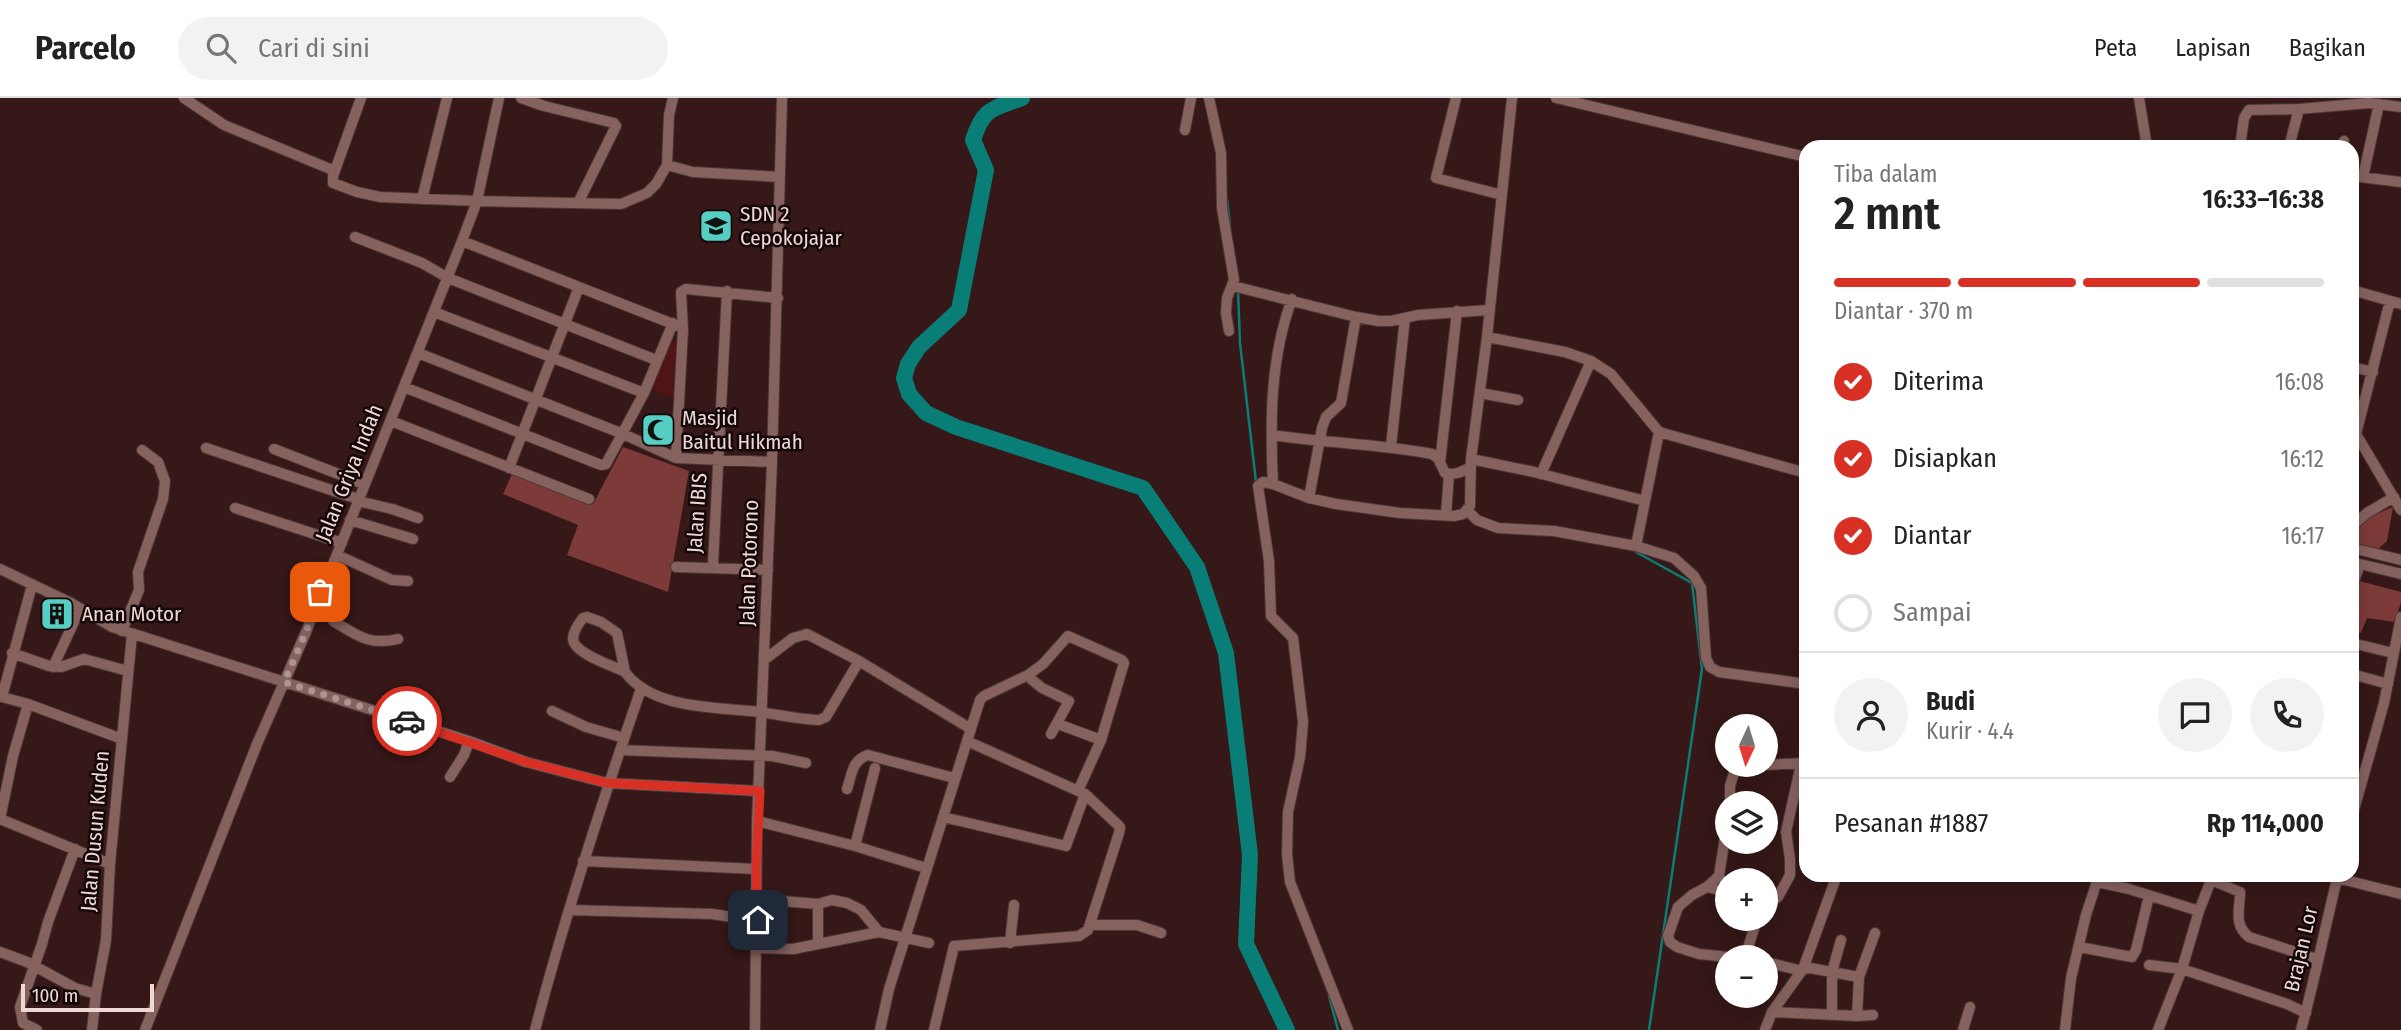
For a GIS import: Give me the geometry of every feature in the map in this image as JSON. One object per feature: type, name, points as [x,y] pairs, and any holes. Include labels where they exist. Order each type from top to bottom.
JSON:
[{"type":"street","points":[[184,98],[224,125],[335,171]]},
{"type":"street","points":[[361,98],[333,183],[348,190],[380,197],[621,204],[647,193],[667,165],[669,115],[673,98]]},
{"type":"street","points":[[422,199],[447,98]]},
{"type":"street","name":"Jalan Griya Indah","points":[[145,1030],[196,894],[306,632],[448,278],[477,201],[499,98]]},
{"type":"street","points":[[521,98],[616,125],[578,203]]},
{"type":"street","name":"Jalan Potorono","points":[[757,1029],[757,821],[762,756],[761,713],[778,298],[782,98]]},
{"type":"street","points":[[1185,130],[1191,98]]},
{"type":"street","points":[[1209,98],[1221,153],[1222,208],[1236,286],[1227,298],[1229,331]]},
{"type":"street","points":[[1456,98],[1437,179],[1502,195]]},
{"type":"street","points":[[1348,1030],[1290,882],[1287,853],[1288,812],[1304,732],[1293,638],[1271,616],[1269,561],[1258,486],[1262,482],[1273,484],[1310,498],[1336,504],[1400,513],[1446,516],[1463,514],[1471,506],[1471,463],[1513,98]]},
{"type":"street","points":[[1556,98],[1799,154]]},
{"type":"street","points":[[2139,98],[2146,140]]},
{"type":"street","points":[[2241,140],[2244,118],[2249,110],[2379,104],[2401,107]]},
{"type":"street","points":[[2359,173],[2379,104]]},
{"type":"street","points":[[2291,140],[2299,109]]},
{"type":"street","points":[[667,165],[693,172],[779,177]]},
{"type":"street","points":[[2359,176],[2401,182]]},
{"type":"street","points":[[355,237],[422,263],[448,278],[656,360]]},
{"type":"street","points":[[462,241],[678,326]]},
{"type":"street","points":[[1236,286],[1379,321],[1489,310]]},
{"type":"street","points":[[509,468],[579,287]]},
{"type":"street","points":[[676,458],[678,326],[682,290],[727,291],[778,298]]},
{"type":"street","name":"Jalan IBIS","points":[[715,568],[713,564],[727,291]]},
{"type":"street","points":[[2359,292],[2395,302],[2359,418]]},
{"type":"street","points":[[1273,484],[1272,435],[1277,354],[1292,299]]},
{"type":"street","points":[[434,312],[644,393]]},
{"type":"street","points":[[1440,463],[1457,312]]},
{"type":"street","points":[[1310,498],[1326,417],[1340,404],[1356,317]]},
{"type":"street","points":[[1391,446],[1405,318]]},
{"type":"street","points":[[404,387],[601,465],[609,461],[644,393],[656,360],[678,326]]},
{"type":"street","points":[[1487,338],[1565,352],[1591,361],[1611,374],[1659,432],[1799,471]]},
{"type":"street","points":[[418,353],[623,434],[676,458],[772,462]]},
{"type":"street","points":[[1541,474],[1591,361]]},
{"type":"street","points":[[2359,369],[2373,372]]},
{"type":"street","points":[[1480,393],[1518,400]]},
{"type":"street","points":[[391,421],[589,499]]},
{"type":"street","points":[[1636,547],[1659,432]]},
{"type":"street","points":[[1272,435],[1391,446],[1432,454],[1449,474],[1460,473],[1471,463]]},
{"type":"street","points":[[2359,441],[2395,495],[2401,510]]},
{"type":"street","points":[[206,448],[418,518]]},
{"type":"street","points":[[274,449],[364,484]]},
{"type":"street","name":"Jalan Dusun Kuden","points":[[92,1030],[106,940],[110,864],[128,671],[127,633],[139,590],[138,572],[163,499],[165,481],[158,462],[142,450]]},
{"type":"street","points":[[1471,463],[1541,474],[1645,501]]},
{"type":"street","points":[[1446,516],[1449,474]]},
{"type":"street","points":[[2359,520],[2395,495]]},
{"type":"street","points":[[235,508],[342,543]]},
{"type":"street","points":[[1467,510],[1476,520],[1498,528],[1554,531],[1636,547],[1674,558],[1694,576],[1700,588],[1706,658],[1710,667],[1719,672],[1799,683]]},
{"type":"street","points":[[350,520],[413,539]]},
{"type":"street","points":[[2360,550],[2401,559]]},
{"type":"street","points":[[337,555],[392,580],[408,581]]},
{"type":"street","points":[[2359,568],[2360,564],[2401,574]]},
{"type":"street","points":[[676,567],[768,570]]},
{"type":"street","points":[[0,569],[127,633],[469,741],[526,762],[607,783],[760,791]]},
{"type":"street","points":[[32,585],[1,696],[122,739]]},
{"type":"street","points":[[320,592],[326,601],[329,616],[342,627],[372,642],[398,639]]},
{"type":"street","points":[[53,667],[80,609]]},
{"type":"street","points":[[2359,781],[2373,748],[2401,617]]},
{"type":"street","points":[[625,672],[589,656],[576,646],[573,639],[583,618],[594,618],[610,626],[617,634],[625,672],[634,684],[685,705],[819,720],[825,717],[859,661]]},
{"type":"street","points":[[764,660],[793,638],[807,634],[859,661],[971,729]]},
{"type":"street","points":[[880,1030],[889,989],[954,778],[980,700],[1028,675],[1043,664],[1069,636],[1122,660],[1124,663],[1101,740],[1081,792],[1066,846],[943,817]]},
{"type":"street","points":[[2359,645],[2393,653]]},
{"type":"street","points":[[12,653],[53,667],[84,659],[128,671]]},
{"type":"street","points":[[2359,676],[2388,684]]},
{"type":"street","points":[[1031,680],[1068,700],[1069,704],[1055,729],[1101,740]]},
{"type":"street","points":[[535,1030],[607,783],[641,689]]},
{"type":"street","points":[[28,704],[6,785],[0,819],[110,864]]},
{"type":"street","points":[[552,711],[586,727],[624,738]]},
{"type":"street","points":[[450,777],[464,755],[469,741]]},
{"type":"street","points":[[934,1030],[954,946],[1010,943],[1084,934],[1091,925],[1120,827],[1081,792],[967,741]]},
{"type":"street","points":[[620,750],[762,756],[806,763]]},
{"type":"street","points":[[847,789],[854,764],[869,755],[954,778]]},
{"type":"street","points":[[1730,791],[1735,770],[1743,766],[1799,763]]},
{"type":"street","points":[[855,846],[875,768]]},
{"type":"street","points":[[1778,897],[1790,875],[1786,832],[1790,805],[1799,776]]},
{"type":"street","points":[[757,821],[855,846],[926,868]]},
{"type":"street","points":[[37,1030],[23,1023],[20,1007],[75,849]]},
{"type":"street","points":[[1715,955],[1690,952],[1670,942],[1668,932],[1678,907],[1719,876],[1723,854]]},
{"type":"street","points":[[583,861],[756,869]]},
{"type":"street","points":[[1765,1030],[1772,1012],[1802,970],[1834,882]]},
{"type":"street","points":[[2065,1030],[2071,978],[2097,882]]},
{"type":"street","points":[[2107,882],[2199,911]]},
{"type":"street","points":[[2159,1030],[2210,882]]},
{"type":"street","points":[[2220,882],[2240,892],[2237,919],[2241,930],[2249,936],[2317,959]]},
{"type":"street","name":"Brajan Lor","points":[[2301,1030],[2336,882]]},
{"type":"street","points":[[2356,882],[2401,894]]},
{"type":"street","points":[[1707,887],[1715,889]]},
{"type":"street","points":[[2079,947],[2132,957],[2149,896]]},
{"type":"street","points":[[756,899],[818,904],[832,900],[854,906],[870,919],[879,932]]},
{"type":"street","points":[[818,904],[818,944]]},
{"type":"street","points":[[1010,943],[1014,905]]},
{"type":"street","points":[[569,910],[712,914],[758,920]]},
{"type":"street","points":[[1091,925],[1137,925],[1161,933]]},
{"type":"street","points":[[757,948],[793,949],[879,932],[929,943]]},
{"type":"street","points":[[1857,1016],[1859,977],[1875,933]]},
{"type":"street","points":[[1832,1014],[1832,972],[1841,940]]},
{"type":"street","points":[[0,952],[27,962],[75,988],[96,994]]},
{"type":"street","points":[[1778,965],[1859,977]]},
{"type":"street","points":[[2149,965],[2182,969],[2287,1004],[2305,1013]]},
{"type":"street","points":[[1963,1030],[1970,1007]]},
{"type":"street","points":[[1772,1012],[1857,1016],[1873,1014]]},
{"type":"shaded area","points":[[669,340],[680,344],[674,399],[649,388]]},
{"type":"shaded area","points":[[623,447],[689,471],[668,592],[567,555],[578,525],[503,494],[512,474],[593,504]]},
{"type":"shaded area","points":[[2393,507],[2387,541],[2377,550],[2359,546],[2359,526],[2369,517]]},
{"type":"shaded area","points":[[2359,581],[2401,592],[2395,622],[2367,618],[2361,633]]},
{"type":"waterway","points":[[1022,98],[990,111],[977,129],[973,140],[986,170],[959,310],[919,347],[908,364],[904,378],[909,394],[926,413],[956,427],[1143,488],[1197,567],[1226,653],[1250,855],[1246,944],[1287,1030]]},
{"type":"waterway","points":[[1227,200],[1230,225]]},
{"type":"waterway","points":[[1238,290],[1240,343],[1256,482]]},
{"type":"waterway","points":[[1636,552],[1692,583],[1702,669],[1649,1030]]},
{"type":"waterway","points":[[1329,996],[1338,1030]]},
{"type":"way so far","points":[[320,592],[284,682],[407,721]]},
{"type":"place","name":"SDN 2 Cepokojajar","points":[[716,226]]},
{"type":"place","name":"Masjid Baitul Hikmah","points":[[658,430]]},
{"type":"place","name":"Anan Motor","points":[[57,614]]},
{"type":"route","points":[[407,721],[526,762],[607,783],[760,791],[756,869],[758,920]]}]
